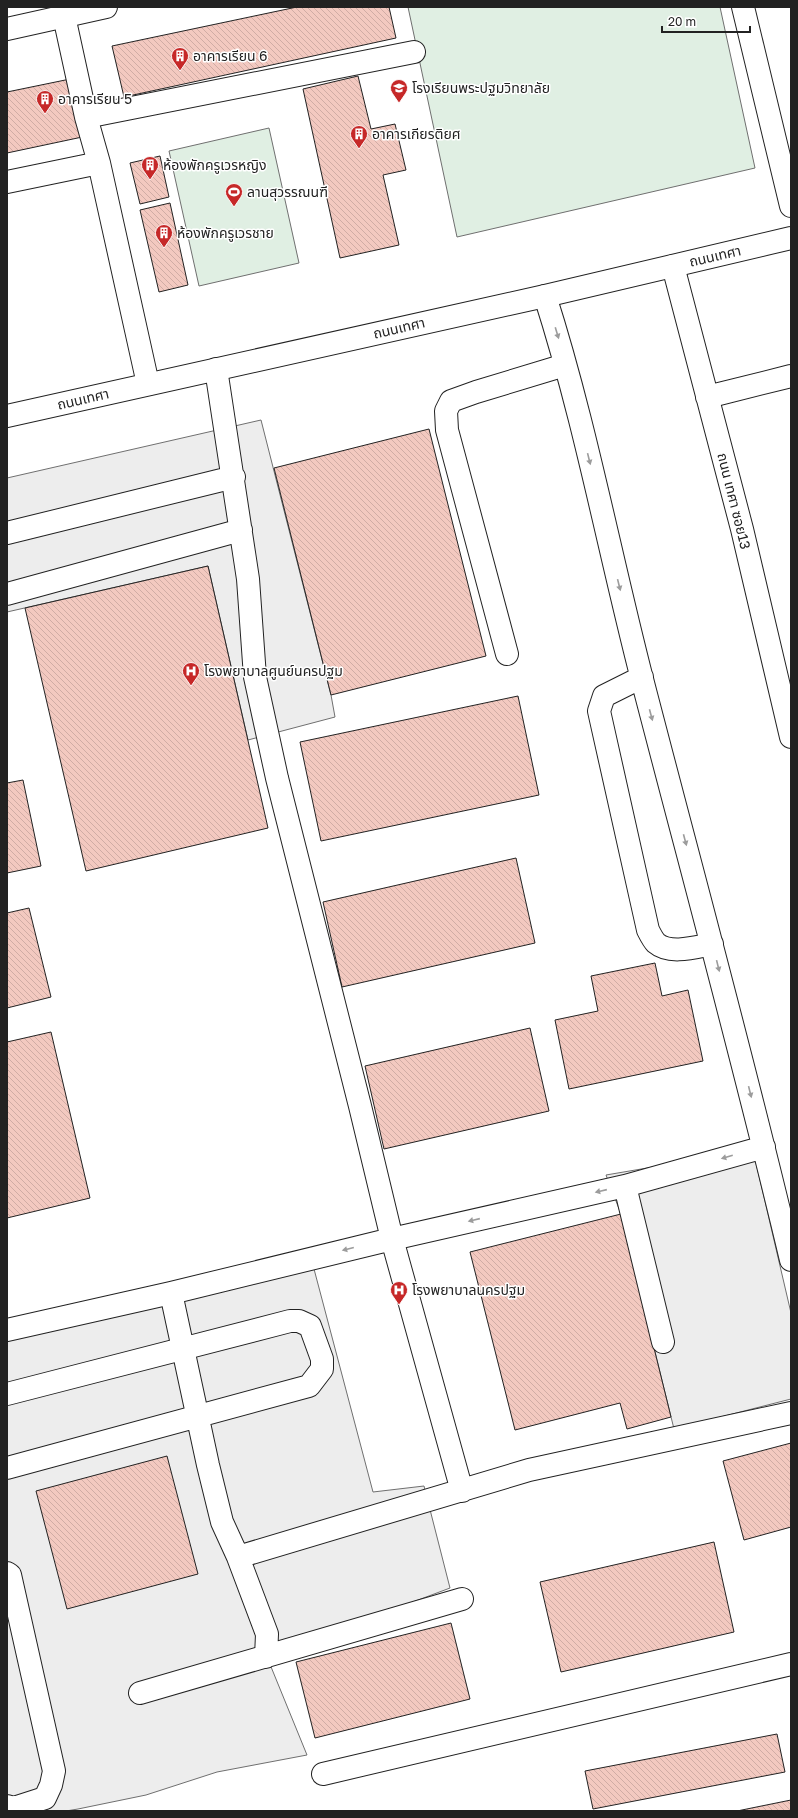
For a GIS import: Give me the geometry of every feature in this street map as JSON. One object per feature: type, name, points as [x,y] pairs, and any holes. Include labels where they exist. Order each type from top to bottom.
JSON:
[{"type":"street","points":[[7,29],[63,12],[106,7]]},
{"type":"street","points":[[743,7],[791,206]]},
{"type":"street","points":[[63,12],[86,118],[99,163],[148,384]]},
{"type":"street","points":[[86,118],[414,52]]},
{"type":"street","points":[[7,182],[99,163]]},
{"type":"street","name":"ถนนเทศา","points":[[7,416],[545,296],[791,238]]},
{"type":"street","name":"ถนน เทศา ซอย13","points":[[673,266],[742,529],[791,737]]},
{"type":"street","points":[[545,296],[565,365],[642,677],[764,1147],[791,1260]]},
{"type":"street","points":[[507,654],[447,430],[446,411],[451,401],[565,365]]},
{"type":"street","points":[[216,369],[234,477],[248,579],[255,677],[277,778],[392,1239],[462,1491]]},
{"type":"street","points":[[707,397],[791,376]]},
{"type":"street","points":[[7,533],[234,477]]},
{"type":"street","points":[[7,594],[241,530]]},
{"type":"street","points":[[642,677],[604,696],[599,711],[648,930],[656,943],[665,948],[676,949],[712,944]]},
{"type":"street","points":[[7,1330],[171,1293],[392,1239],[625,1186],[764,1147]]},
{"type":"street","points":[[625,1186],[663,1342]]},
{"type":"street","points":[[171,1293],[182,1348],[222,1522],[238,1557],[267,1634],[266,1657]]},
{"type":"street","points":[[7,1394],[290,1321],[299,1321],[310,1326],[322,1359],[322,1369],[309,1386],[197,1415],[7,1468]]},
{"type":"street","points":[[238,1557],[529,1470],[791,1413]]},
{"type":"street","points":[[7,1573],[10,1575],[54,1771],[51,1785],[45,1798],[14,1808],[7,1806]]},
{"type":"street","points":[[140,1693],[462,1599]]},
{"type":"street","points":[[323,1774],[791,1664]]},
{"type":"green space","points":[[408,7],[720,7],[755,168],[457,237]]},
{"type":"green space","name":"ลานสุวรรณนฑี","points":[[269,128],[299,263],[199,286],[169,151]]},
{"type":"shaded area","points":[[261,420],[331,695],[335,717],[248,740],[208,566],[7,612],[7,478]]},
{"type":"shaded area","points":[[753,1150],[791,1313],[791,1399],[674,1429],[621,1214],[606,1175]]},
{"type":"shaded area","points":[[314,1269],[373,1492],[424,1486],[450,1588],[267,1657],[307,1755],[217,1772],[146,1795],[78,1809],[66,1811],[7,1811],[7,1340]]},
{"type":"building","name":"อาคารเรียน 6","points":[[297,7],[389,7],[396,38],[124,97],[112,46]]},
{"type":"building","name":"อาคารเกียรติยศ","points":[[358,76],[371,129],[395,124],[406,170],[383,175],[399,245],[340,258],[303,89]]},
{"type":"building","name":"อาคารเรียน 5","points":[[75,78],[87,136],[7,153],[7,92]]},
{"type":"building","name":"ห้องพักครูเวรหญิง","points":[[160,156],[169,197],[140,204],[130,163]]},
{"type":"building","name":"ห้องพักครูเวรชาย","points":[[170,203],[188,285],[159,292],[140,210]]},
{"type":"building","points":[[429,429],[486,656],[331,695],[274,468]]},
{"type":"building","points":[[208,566],[268,828],[86,871],[25,608]]},
{"type":"building","points":[[518,696],[539,795],[321,841],[300,742]]},
{"type":"building","points":[[23,780],[41,866],[7,873],[7,783]]},
{"type":"building","points":[[516,858],[535,943],[342,987],[323,902]]},
{"type":"building","points":[[29,908],[51,997],[7,1008],[7,913]]},
{"type":"building","points":[[655,963],[662,996],[688,990],[703,1061],[569,1089],[555,1020],[598,1011],[591,976]]},
{"type":"building","points":[[530,1028],[549,1111],[384,1149],[365,1066]]},
{"type":"building","points":[[51,1032],[90,1198],[7,1218],[7,1042]]},
{"type":"building","points":[[621,1214],[671,1417],[627,1429],[620,1403],[515,1430],[470,1252]]},
{"type":"building","points":[[791,1443],[791,1527],[744,1540],[723,1461]]},
{"type":"building","points":[[167,1456],[198,1574],[67,1609],[36,1491]]},
{"type":"building","points":[[714,1542],[734,1632],[561,1672],[540,1582]]},
{"type":"building","points":[[451,1623],[470,1699],[315,1738],[296,1662]]},
{"type":"building","points":[[777,1734],[785,1772],[593,1809],[585,1771]]},
{"type":"building","points":[[791,1800],[791,1811],[737,1811]]},
{"type":"place","name":"อาคารเรียน 6","points":[[180,71]]},
{"type":"place","name":"โรงเรียนพระปฐมวิทยาลัย","points":[[399,103]]},
{"type":"place","name":"อาคารเรียน 5","points":[[45,114]]},
{"type":"place","name":"อาคารเกียรติยศ","points":[[359,149]]},
{"type":"place","name":"ห้องพักครูเวรหญิง","points":[[150,180]]},
{"type":"place","name":"ลานสุวรรณนฑี","points":[[234,207]]},
{"type":"place","name":"ห้องพักครูเวรชาย","points":[[164,248]]},
{"type":"place","name":"โรงพยาบาลศูนย์นครปฐม","points":[[191,686]]},
{"type":"place","name":"โรงพยาบาลนครปฐม","points":[[399,1305]]}]
